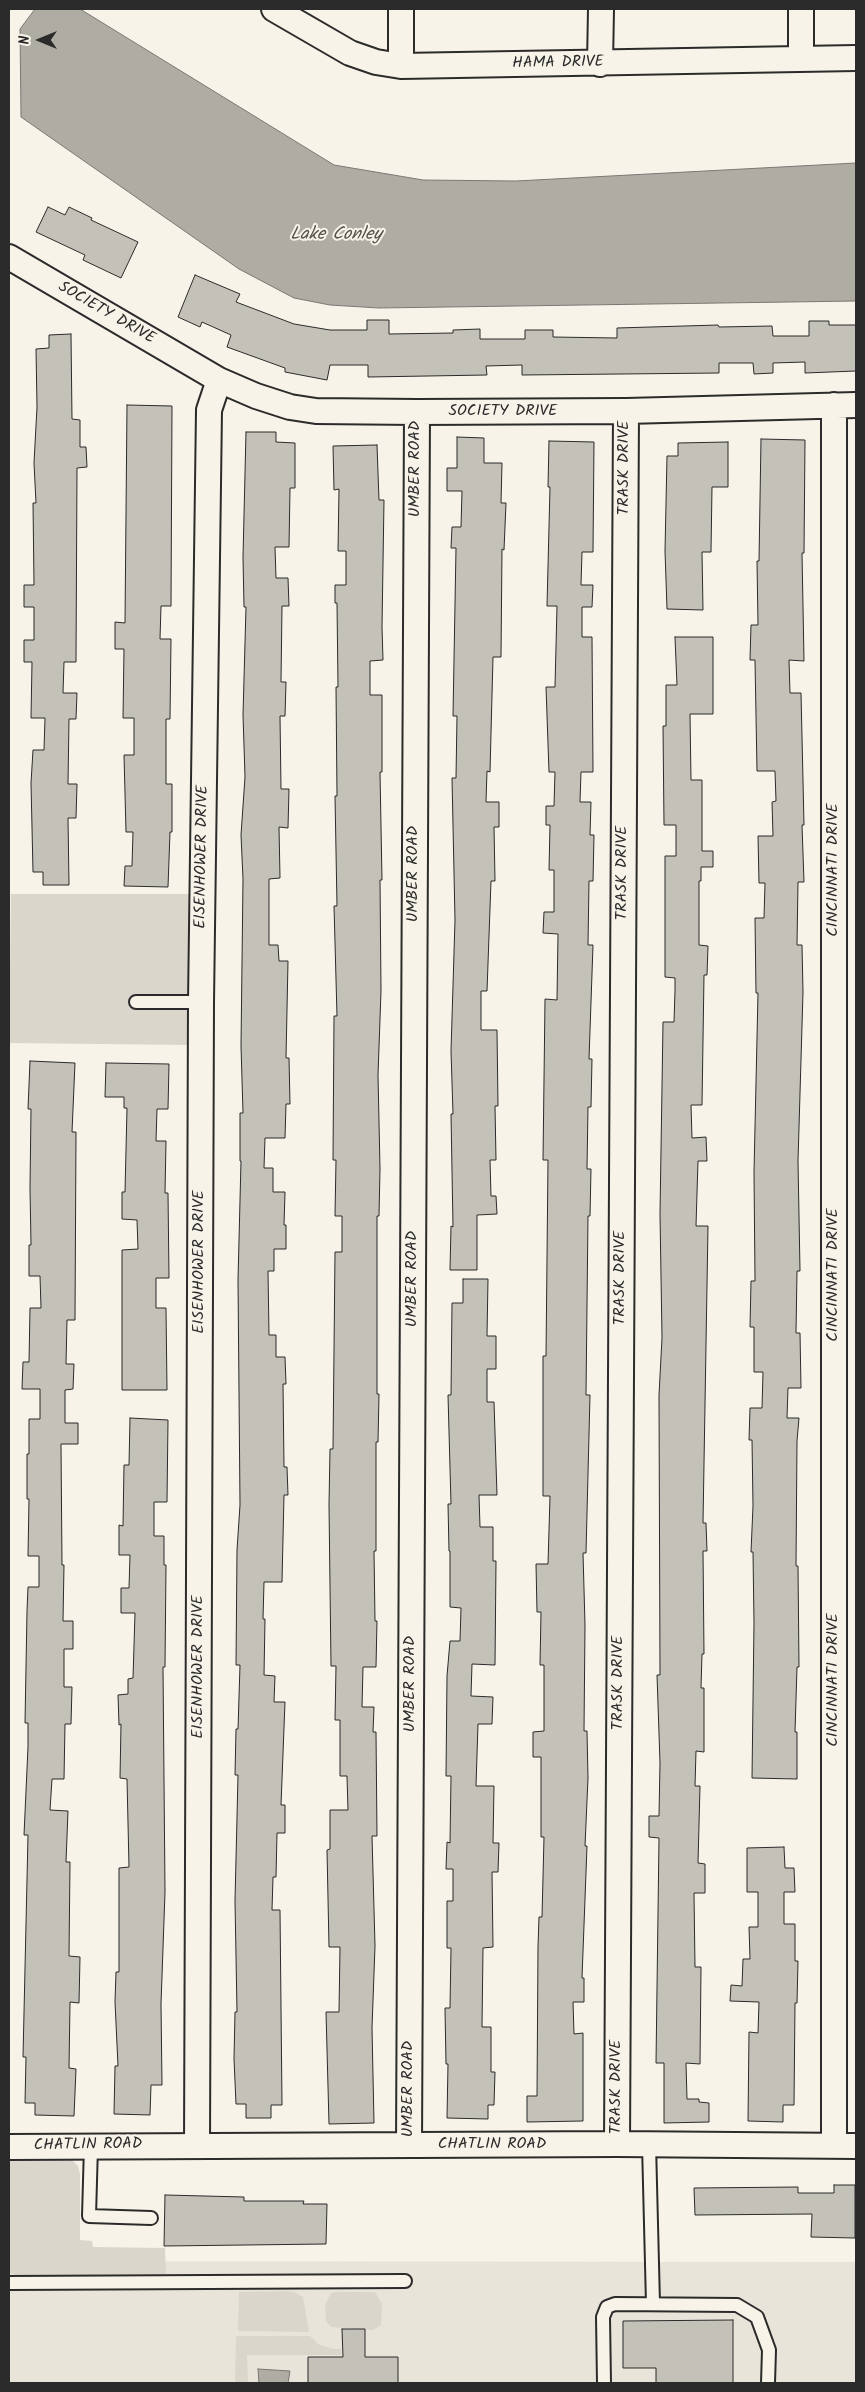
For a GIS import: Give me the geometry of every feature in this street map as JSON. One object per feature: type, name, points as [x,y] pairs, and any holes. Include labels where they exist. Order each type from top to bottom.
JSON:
[{"type":"street","name":"HAMA DRIVE","points":[[274,9],[350,53],[376,62],[401,66],[856,58]]},
{"type":"street","points":[[401,9],[401,66]]},
{"type":"street","points":[[600,64],[601,9]]},
{"type":"street","points":[[801,60],[802,9]]},
{"type":"street","name":"SOCIETY DRIVE","points":[[9,257],[219,380],[256,396],[290,407],[316,411],[417,412],[626,411],[845,405]]},
{"type":"street","name":"EISENHOWER DRIVE","points":[[197,2145],[201,1002],[209,410],[219,380]]},
{"type":"street","name":"CINCINNATI DRIVE","points":[[845,405],[845,2146]]},
{"type":"street","name":"TRASK DRIVE","points":[[617,2144],[626,411]]},
{"type":"street","name":"UMBER ROAD","points":[[409,2145],[417,412]]},
{"type":"street","name":"CHATLIN ROAD","points":[[9,2147],[617,2144],[845,2146]]},
{"type":"lane","points":[[136,1002],[201,1002]]},
{"type":"lane","points":[[649,2144],[653,2304]]},
{"type":"lane","points":[[92,2146],[89,2216],[151,2218]]},
{"type":"lane","points":[[9,2282],[405,2281]]},
{"type":"lane","points":[[604,2383],[603,2317],[607,2307],[615,2304],[738,2305],[757,2317],[769,2350],[768,2383]]},
{"type":"shaded area","points":[[11,894],[194,894],[190,1045],[9,1043]]},
{"type":"shaded area","points":[[9,2159],[71,2159],[78,2166],[80,2174],[80,2240],[92,2241],[93,2247],[165,2248],[166,2274],[17,2276],[9,2272]]},
{"type":"shaded area","points":[[9,2261],[856,2262],[856,2383],[9,2383]]},
{"type":"shaded area","points":[[288,2291],[303,2297],[309,2332],[238,2331],[239,2292]]},
{"type":"shaded area","points":[[375,2292],[382,2304],[381,2325],[373,2330],[331,2327],[326,2321],[325,2305],[331,2293]]},
{"type":"shaded area","points":[[236,2336],[310,2336],[318,2344],[333,2349],[341,2349],[341,2355],[247,2355],[248,2383],[235,2383]]},
{"type":"water","name":"Lake Conley","points":[[35,9],[80,9],[334,165],[423,180],[516,181],[856,163],[856,301],[379,308],[330,305],[294,298],[239,269],[21,117],[20,29]]},
{"type":"water","points":[[258,2369],[290,2371],[288,2383],[259,2383]]},
{"type":"building","points":[[48,207],[65,215],[69,207],[92,218],[91,220],[138,242],[121,278],[83,260],[85,255],[36,232]]},
{"type":"building","points":[[195,275],[240,294],[236,302],[294,324],[330,330],[367,330],[367,320],[389,320],[389,334],[453,333],[453,330],[480,329],[480,339],[525,339],[525,330],[553,330],[553,337],[617,338],[617,328],[718,325],[719,327],[772,326],[773,336],[809,336],[809,321],[829,321],[829,325],[856,325],[856,371],[805,373],[805,362],[773,363],[773,373],[754,374],[753,363],[719,363],[719,373],[522,375],[522,365],[486,366],[487,375],[368,377],[368,365],[330,365],[327,380],[285,372],[285,368],[227,347],[231,335],[202,322],[200,327],[178,317]]},
{"type":"building","points":[[71,334],[72,419],[80,420],[80,447],[86,447],[87,467],[77,468],[76,662],[64,662],[63,693],[77,693],[76,719],[69,719],[68,784],[77,784],[76,818],[68,818],[69,885],[43,885],[43,872],[33,872],[31,783],[33,750],[44,750],[45,718],[31,718],[32,662],[24,662],[24,640],[34,640],[34,607],[24,607],[24,585],[34,585],[33,503],[36,503],[34,463],[37,407],[36,349],[49,348],[49,335]]},
{"type":"building","points":[[127,405],[172,406],[171,606],[161,606],[160,639],[171,639],[170,719],[166,719],[166,784],[172,784],[172,832],[170,832],[168,887],[124,886],[125,866],[132,866],[133,832],[126,832],[124,755],[134,755],[134,718],[123,718],[124,649],[115,649],[115,622],[125,623]]},
{"type":"building","points":[[246,432],[276,432],[276,442],[295,443],[295,488],[290,488],[289,547],[275,547],[276,578],[288,578],[289,606],[282,606],[281,682],[286,682],[285,716],[280,716],[281,789],[289,789],[288,828],[279,827],[280,878],[269,879],[269,945],[278,945],[279,961],[288,961],[286,1058],[289,1058],[290,1104],[286,1104],[285,1138],[265,1138],[264,1168],[273,1168],[273,1192],[285,1192],[284,1225],[286,1225],[286,1249],[274,1249],[274,1271],[268,1271],[269,1335],[276,1335],[276,1357],[285,1357],[286,1384],[283,1384],[284,1467],[287,1467],[288,1495],[284,1495],[282,1582],[264,1582],[264,1675],[275,1676],[274,1702],[285,1702],[281,1805],[285,1805],[285,1833],[277,1833],[276,1877],[273,1877],[272,1910],[280,1910],[282,2105],[271,2105],[271,2118],[246,2118],[246,2104],[236,2104],[234,2059],[235,2012],[237,2012],[235,1901],[238,1775],[235,1775],[240,1665],[236,1665],[237,1550],[240,1505],[238,1280],[241,1161],[240,1113],[243,1113],[241,1046],[243,879],[241,835],[245,777],[243,715],[246,607],[244,607],[243,557]]},
{"type":"building","points":[[457,437],[484,438],[484,463],[502,463],[501,503],[506,503],[504,550],[502,549],[501,657],[493,657],[490,772],[487,771],[486,802],[499,802],[499,827],[494,827],[495,881],[491,881],[487,991],[481,991],[481,1030],[497,1030],[498,1106],[495,1106],[496,1160],[490,1160],[491,1196],[496,1196],[497,1214],[477,1215],[477,1270],[450,1270],[451,1226],[453,1227],[451,1051],[455,920],[452,778],[456,778],[457,716],[453,716],[456,548],[451,548],[452,527],[461,527],[462,491],[447,491],[447,468],[457,468]]},
{"type":"building","points":[[761,439],[805,440],[804,553],[802,553],[804,661],[789,660],[790,693],[801,693],[804,825],[802,825],[804,882],[798,882],[797,945],[802,945],[803,992],[798,1161],[800,1271],[797,1271],[796,1333],[800,1333],[801,1388],[788,1388],[787,1418],[799,1418],[797,1441],[796,1566],[798,1566],[799,1667],[797,1667],[795,1732],[797,1732],[797,1779],[752,1778],[754,1623],[753,1552],[751,1552],[753,1506],[752,1440],[749,1440],[750,1408],[762,1408],[763,1372],[754,1372],[754,1327],[750,1327],[751,1281],[755,1281],[754,1172],[758,993],[756,993],[755,918],[764,918],[765,883],[759,883],[758,836],[773,836],[772,802],[776,801],[775,771],[757,771],[755,660],[750,660],[751,625],[758,625],[757,561],[759,561]]},
{"type":"building","points":[[549,441],[594,442],[593,552],[582,552],[581,585],[593,585],[592,607],[582,607],[582,637],[592,637],[593,772],[581,772],[580,802],[591,802],[590,835],[594,835],[593,881],[589,881],[588,945],[593,945],[589,1059],[592,1059],[591,1107],[588,1107],[587,1169],[591,1169],[590,1216],[588,1216],[586,1395],[590,1395],[586,1553],[583,1553],[585,1625],[584,1731],[587,1731],[588,1778],[582,1978],[584,1978],[584,2002],[573,2002],[574,2034],[583,2033],[583,2121],[527,2122],[527,2096],[537,2096],[538,1947],[539,1917],[542,1917],[544,1837],[541,1837],[541,1757],[533,1757],[533,1732],[544,1731],[544,1665],[540,1665],[541,1612],[537,1612],[536,1564],[548,1564],[550,1496],[543,1496],[543,1356],[546,1356],[548,1160],[543,1160],[545,999],[557,1000],[558,934],[543,933],[544,912],[554,912],[554,870],[549,870],[550,825],[546,825],[546,806],[554,806],[555,772],[549,772],[546,687],[555,687],[557,606],[547,606],[550,487],[548,487]]},
{"type":"building","points":[[728,442],[728,487],[712,487],[711,552],[702,552],[703,610],[667,609],[665,551],[667,456],[678,456],[678,443]]},
{"type":"building","points":[[377,445],[379,500],[384,500],[383,660],[370,661],[370,695],[382,695],[382,772],[380,772],[382,880],[380,880],[381,991],[378,1075],[380,1169],[379,1216],[377,1216],[377,1394],[379,1394],[378,1442],[376,1442],[376,1551],[374,1551],[375,1621],[377,1621],[376,1667],[363,1667],[362,1707],[374,1707],[373,1732],[376,1732],[377,1836],[372,1836],[375,1946],[372,2028],[374,2123],[329,2124],[326,2012],[339,2012],[340,1947],[329,1947],[327,1850],[330,1849],[330,1810],[348,1810],[347,1776],[340,1776],[340,1720],[335,1720],[336,1666],[331,1666],[329,1505],[330,1449],[333,1449],[335,1252],[342,1252],[342,1216],[335,1216],[336,1160],[333,1160],[334,1016],[337,1016],[334,906],[337,906],[335,796],[337,796],[336,687],[338,687],[335,585],[346,585],[346,551],[338,551],[339,489],[334,490],[333,446]]},
{"type":"building","points":[[675,637],[713,637],[713,714],[690,714],[691,780],[702,780],[702,851],[713,851],[713,867],[701,867],[701,881],[699,881],[699,945],[708,946],[707,975],[704,975],[702,1105],[691,1105],[692,1138],[706,1137],[707,1161],[698,1161],[696,1226],[708,1226],[703,1523],[706,1523],[707,1551],[703,1551],[704,1654],[702,1654],[701,1688],[704,1688],[704,1752],[696,1751],[695,1786],[700,1786],[698,1863],[705,1864],[705,1893],[694,1893],[695,1967],[701,1967],[700,2064],[686,2063],[687,2099],[699,2099],[699,2102],[709,2103],[709,2122],[664,2123],[664,2063],[656,2063],[659,1838],[649,1837],[649,1816],[659,1816],[660,1763],[657,1675],[660,1675],[659,1395],[662,1338],[660,1214],[663,1022],[674,1022],[675,990],[675,978],[665,977],[665,856],[676,856],[676,825],[664,825],[663,726],[666,726],[666,685],[677,685]]},
{"type":"building","points":[[30,1061],[75,1063],[72,1132],[76,1132],[75,1320],[67,1320],[66,1364],[74,1364],[73,1389],[65,1390],[65,1423],[78,1423],[78,1444],[61,1444],[62,1565],[64,1565],[63,1621],[73,1621],[73,1649],[64,1649],[64,1687],[72,1687],[71,1724],[65,1724],[64,1779],[52,1779],[50,1810],[68,1811],[66,1862],[70,1862],[69,1956],[80,1957],[79,2003],[70,2002],[69,2068],[76,2069],[74,2116],[35,2115],[35,2103],[25,2103],[26,2057],[23,2057],[28,1835],[24,1835],[28,1747],[28,1723],[25,1723],[27,1611],[28,1587],[39,1587],[39,1556],[28,1556],[29,1499],[27,1499],[27,1454],[29,1454],[29,1419],[40,1419],[40,1389],[22,1389],[23,1362],[29,1362],[30,1308],[41,1308],[40,1276],[29,1276],[29,1245],[31,1245],[31,1109],[28,1109]]},
{"type":"building","points":[[106,1063],[169,1064],[168,1109],[157,1109],[156,1141],[166,1141],[165,1193],[168,1193],[169,1278],[156,1278],[156,1308],[166,1308],[167,1390],[122,1390],[122,1250],[138,1249],[137,1220],[122,1219],[122,1192],[125,1192],[127,1108],[124,1108],[124,1097],[105,1097]]},
{"type":"building","points":[[463,1279],[488,1279],[487,1336],[496,1336],[496,1369],[487,1369],[487,1402],[494,1402],[497,1495],[479,1495],[480,1527],[493,1527],[493,1561],[496,1561],[495,1665],[472,1664],[471,1696],[493,1697],[492,1724],[478,1724],[476,1786],[494,1786],[493,1843],[499,1843],[498,1872],[492,1872],[493,1947],[483,1948],[482,2027],[491,2027],[491,2072],[495,2072],[494,2105],[488,2105],[488,2119],[447,2118],[448,2064],[446,2064],[445,2008],[450,2008],[451,1948],[447,1948],[447,1901],[453,1901],[453,1869],[446,1869],[447,1842],[450,1843],[451,1776],[446,1776],[447,1676],[450,1641],[460,1641],[461,1608],[450,1607],[448,1504],[451,1504],[448,1395],[451,1395],[452,1303],[463,1303]]},
{"type":"building","points":[[130,1418],[168,1420],[167,1502],[154,1502],[154,1536],[164,1536],[164,1565],[166,1565],[165,1667],[163,1667],[165,1892],[161,2004],[162,2085],[151,2085],[150,2115],[114,2114],[115,2066],[118,2066],[115,2002],[116,1972],[119,1972],[119,1868],[129,1867],[127,1779],[120,1778],[121,1724],[119,1725],[118,1695],[128,1694],[128,1679],[133,1678],[135,1613],[121,1613],[121,1588],[129,1588],[130,1555],[119,1555],[119,1525],[123,1526],[124,1465],[129,1465]]},
{"type":"building","points":[[784,1847],[785,1868],[794,1868],[795,1892],[784,1892],[784,1924],[795,1924],[795,1961],[798,1961],[797,2003],[795,2003],[794,2105],[783,2105],[783,2122],[748,2121],[749,2032],[758,2033],[759,2002],[730,2001],[731,1985],[742,1986],[743,1959],[750,1959],[749,1927],[758,1927],[758,1892],[747,1892],[747,1848]]},
{"type":"building","points":[[834,2185],[855,2185],[855,2238],[811,2237],[812,2214],[695,2215],[694,2188],[798,2187],[798,2193],[834,2193]]},
{"type":"building","points":[[165,2195],[244,2197],[244,2201],[304,2201],[303,2204],[327,2204],[326,2244],[164,2246]]},
{"type":"building","points":[[733,2320],[733,2383],[656,2383],[656,2368],[623,2368],[623,2321]]},
{"type":"building","points":[[342,2329],[365,2329],[365,2357],[398,2357],[398,2383],[308,2383],[308,2357],[343,2357]]}]
